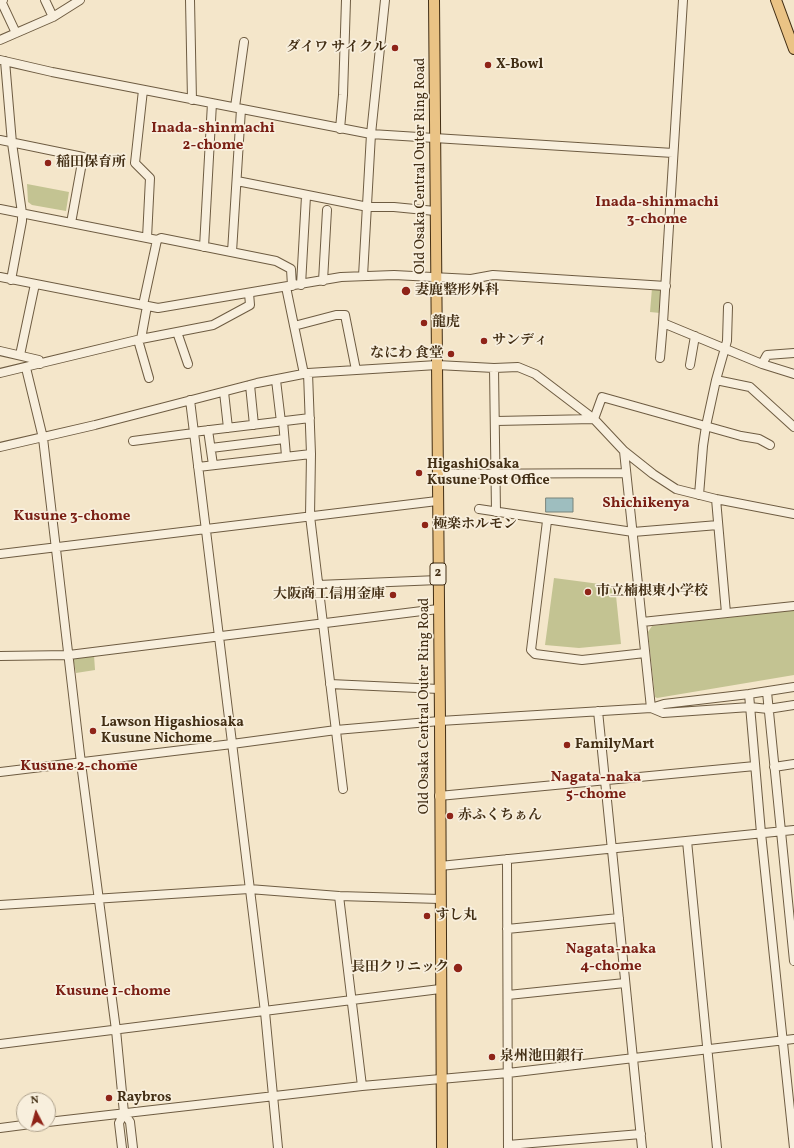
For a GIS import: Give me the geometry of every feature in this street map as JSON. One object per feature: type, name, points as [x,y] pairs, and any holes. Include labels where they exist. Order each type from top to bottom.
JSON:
[{"type":"main road","name":"Old Osaka Central Outer Ring Road","points":[[434,0],[442,1148]]},
{"type":"main road","points":[[776,0],[794,49]]},
{"type":"street","points":[[1,0],[16,33]]},
{"type":"street","points":[[45,0],[53,17]]},
{"type":"street","points":[[0,40],[53,17],[80,0]]},
{"type":"street","points":[[190,0],[192,100]]},
{"type":"street","points":[[340,129],[343,95],[346,0]]},
{"type":"street","points":[[363,276],[371,134],[385,0]]},
{"type":"street","points":[[660,358],[666,286],[683,0]]},
{"type":"street","points":[[232,252],[237,181],[238,108],[244,42]]},
{"type":"street","points":[[11,280],[22,213],[2,61],[192,100],[212,102],[340,129],[371,134],[673,153]]},
{"type":"street","points":[[143,90],[135,163],[150,178],[147,238]]},
{"type":"street","points":[[204,247],[212,102]]},
{"type":"street","points":[[0,140],[83,157],[71,223]]},
{"type":"street","points":[[237,181],[306,196],[368,207],[394,207],[435,211]]},
{"type":"street","points":[[302,285],[306,196]]},
{"type":"street","points":[[0,209],[157,240],[161,238],[276,261],[291,269],[289,287],[294,326],[306,374],[310,418],[310,516],[343,789]]},
{"type":"street","points":[[323,281],[327,210]]},
{"type":"street","points":[[149,378],[139,340],[157,240]]},
{"type":"street","points":[[0,277],[158,308],[323,281],[363,276],[394,275],[471,279],[493,275],[666,286]]},
{"type":"street","points":[[20,355],[35,284]]},
{"type":"street","points":[[0,373],[139,340],[213,325],[250,305],[249,293]]},
{"type":"street","points":[[699,495],[706,426],[716,380],[727,341],[728,306]]},
{"type":"street","points":[[294,326],[336,315],[345,315],[356,370]]},
{"type":"street","points":[[663,323],[762,364],[794,374]]},
{"type":"street","points":[[177,332],[188,364]]},
{"type":"street","points":[[690,365],[695,336]]},
{"type":"street","points":[[0,351],[39,360],[40,364]]},
{"type":"street","points":[[762,364],[767,355],[794,353]]},
{"type":"street","points":[[0,447],[43,438],[250,385],[306,374],[437,365],[494,368],[518,367],[535,374],[594,419],[624,451],[653,474],[676,488],[716,499],[794,514]]},
{"type":"street","points":[[26,368],[43,438],[81,762],[116,1030],[124,1113],[130,1122],[133,1148]]},
{"type":"street","points":[[494,368],[496,421],[496,512]]},
{"type":"street","points":[[276,380],[286,456]]},
{"type":"street","points":[[716,380],[750,387],[794,428]]},
{"type":"street","points":[[250,385],[254,424]]},
{"type":"street","points":[[224,392],[228,428]]},
{"type":"street","points":[[594,419],[602,397],[741,436],[759,439],[770,445]]},
{"type":"street","points":[[190,400],[265,1012],[278,1148]]},
{"type":"street","points":[[133,441],[254,424],[310,418]]},
{"type":"street","points":[[496,421],[594,419]]},
{"type":"street","points":[[208,430],[213,465]]},
{"type":"street","points":[[211,448],[284,439]]},
{"type":"street","points":[[624,451],[646,653],[650,708]]},
{"type":"street","points":[[198,467],[311,454]]},
{"type":"street","points":[[437,474],[626,473]]},
{"type":"street","points":[[716,499],[726,612]]},
{"type":"street","points":[[0,554],[437,501]]},
{"type":"street","points":[[479,509],[547,521],[633,532],[718,525]]},
{"type":"street","points":[[547,521],[532,650],[535,654],[582,660],[646,653]]},
{"type":"street","points":[[318,585],[438,580]]},
{"type":"street","points":[[642,622],[794,606]]},
{"type":"street","points":[[0,656],[69,655],[218,635],[438,609]]},
{"type":"street","points":[[330,684],[439,689]]},
{"type":"street","points":[[0,772],[336,730],[440,721],[650,708],[664,704],[766,692],[794,687]]},
{"type":"street","points":[[766,692],[794,961]]},
{"type":"street","points":[[749,694],[761,833],[794,1148]]},
{"type":"street","points":[[650,708],[663,713],[750,707],[768,709],[794,705]]},
{"type":"street","points":[[598,711],[642,1148]]},
{"type":"street","points":[[774,767],[794,764]]},
{"type":"street","points":[[439,796],[755,766]]},
{"type":"street","points":[[440,866],[794,830]]},
{"type":"street","points":[[687,841],[717,1148]]},
{"type":"street","points":[[507,859],[508,1146],[641,1134]]},
{"type":"street","points":[[0,905],[249,889],[339,896],[440,899]]},
{"type":"street","points":[[339,896],[350,1000],[362,1086]]},
{"type":"street","points":[[507,929],[619,918]]},
{"type":"street","points":[[508,995],[625,983]]},
{"type":"street","points":[[0,1044],[440,989]]},
{"type":"street","points":[[56,1121],[362,1086],[508,1073],[707,1048],[794,1039]]},
{"type":"street","points":[[122,1148],[119,1123],[124,1113]]},
{"type":"street","points":[[0,1128],[16,1126]]},
{"type":"green space","points":[[27,184],[69,192],[66,211],[32,205],[28,202]]},
{"type":"green space","points":[[652,288],[662,289],[660,313],[650,312]]},
{"type":"green space","points":[[554,578],[615,586],[621,644],[579,648],[545,645]]},
{"type":"green space","points":[[794,610],[794,675],[657,698],[655,697],[648,632],[652,626]]},
{"type":"green space","points":[[94,655],[95,670],[76,673],[73,658]]},
{"type":"water","points":[[546,498],[573,498],[573,512],[546,512]]},
{"type":"place","name":"ダイワ サイクル","points":[[395,48]]},
{"type":"place","name":"X-Bowl","points":[[488,65]]},
{"type":"place","name":"稲田保育所","points":[[48,163]]},
{"type":"place","name":"妻鹿整形外科","points":[[406,291]]},
{"type":"place","name":"龍虎","points":[[424,323]]},
{"type":"place","name":"サンディ","points":[[484,341]]},
{"type":"place","name":"なにわ 食堂","points":[[451,354]]},
{"type":"place","name":"HigashiOsaka Kusune Post Office","points":[[419,473]]},
{"type":"place","name":"極楽ホルモン","points":[[425,525]]},
{"type":"place","name":"市立楠根東小学校","points":[[588,592]]},
{"type":"place","name":"大阪商工信用金庫","points":[[393,595]]},
{"type":"place","name":"Lawson Higashiosaka Kusune Nichome","points":[[93,731]]},
{"type":"place","name":"FamilyMart","points":[[567,745]]},
{"type":"place","name":"赤ふくちぁん","points":[[450,816]]},
{"type":"place","name":"すし丸","points":[[427,916]]},
{"type":"place","name":"長田クリニック","points":[[458,968]]},
{"type":"place","name":"泉州池田銀行","points":[[492,1057]]},
{"type":"place","name":"Raybros","points":[[109,1098]]},
{"type":"district","name":"Inada-shinmachi 2-chome","points":[[213,138]]},
{"type":"district","name":"Inada-shinmachi 3-chome","points":[[657,212]]},
{"type":"district","name":"Shichikenya","points":[[646,504]]},
{"type":"district","name":"Kusune 3-chome","points":[[72,517]]},
{"type":"district","name":"Kusune 2-chome","points":[[79,767]]},
{"type":"district","name":"Nagata-naka 5-chome","points":[[596,786]]},
{"type":"district","name":"Nagata-naka 4-chome","points":[[611,958]]},
{"type":"district","name":"Kusune 1-chome","points":[[113,992]]}]
